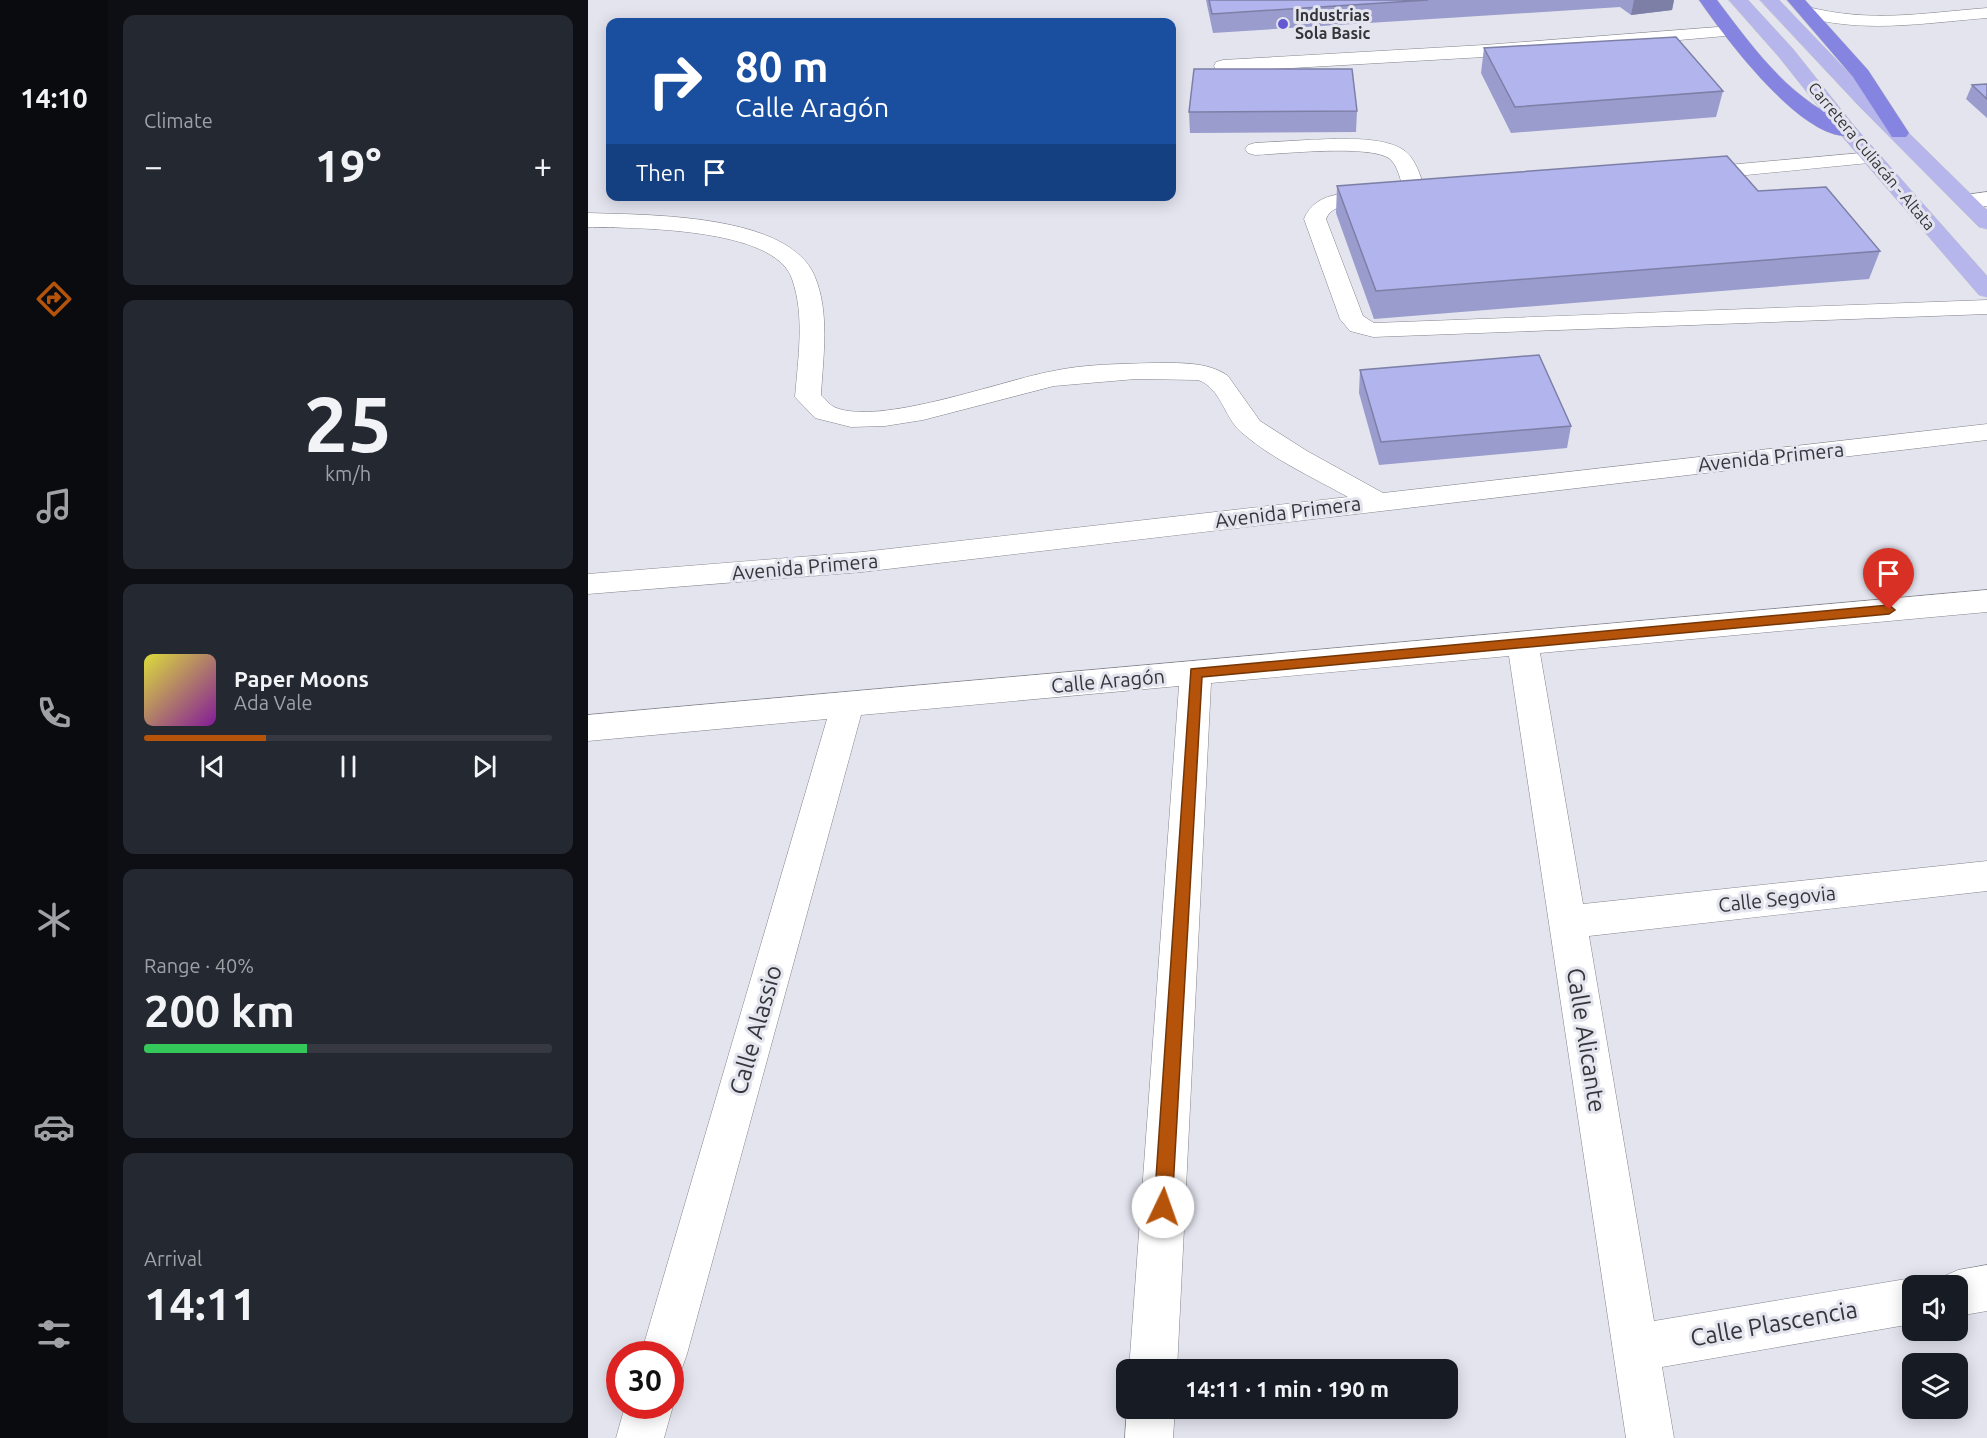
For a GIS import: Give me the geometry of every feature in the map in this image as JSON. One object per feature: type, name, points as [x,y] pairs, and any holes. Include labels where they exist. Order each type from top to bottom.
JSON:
[{"type":"highway","points":[[1708,0],[1731,31],[1778,83],[1811,114],[1848,131]]},
{"type":"highway","points":[[1802,6],[1861,74],[1899,133]]},
{"type":"main road","name":"Carretera Culiacán - Altata","points":[[1738,0],[1786,52],[1848,131],[1987,290]]},
{"type":"main road","name":"Carretera Culiacán - Altata","points":[[1769,0],[1866,102],[1977,200],[1987,222]]},
{"type":"street","points":[[1802,6],[1827,18],[1857,22],[1987,14]]},
{"type":"street","points":[[1836,43],[1852,34],[1864,32],[1987,24]]},
{"type":"street","points":[[1222,66],[1484,51],[1731,31]]},
{"type":"street","points":[[1255,149],[1356,146],[1390,151],[1401,160],[1417,197]]},
{"type":"street","points":[[1674,176],[1872,158]]},
{"type":"street","points":[[1441,195],[1330,203],[1324,205],[1316,214],[1315,219],[1352,319],[1359,326],[1373,330],[1389,330],[1987,308]]},
{"type":"street","points":[[588,220],[714,228],[741,235],[784,253],[799,267],[810,313],[808,397],[813,407],[833,418],[861,420],[896,417],[1054,378],[1188,371],[1213,377],[1220,383],[1249,426],[1377,501]]},
{"type":"street","name":"Avenida Primera","points":[[588,585],[862,562],[1987,432]]},
{"type":"street","name":"Calle Aragón","points":[[588,728],[1523,643],[1985,605]]},
{"type":"street","name":"Calle Alicante","points":[[1523,643],[1650,1438]]},
{"type":"street","points":[[1154,1359],[1196,673]]},
{"type":"street","name":"Calle Alassio","points":[[668,1341],[847,705]]},
{"type":"street","name":"Calle Segovia","points":[[1568,922],[1987,876]]},
{"type":"street","points":[[1968,1291],[1987,1288]]},
{"type":"street","name":"Calle Plascencia","points":[[1635,1348],[1902,1303]]},
{"type":"street","points":[[640,1438],[646,1419]]},
{"type":"street","points":[[1149,1438],[1150,1419]]},
{"type":"building","points":[[1209,0],[1428,0],[1212,14]]},
{"type":"building","points":[[1676,37],[1723,91],[1515,107],[1484,48]]},
{"type":"building","points":[[1194,69],[1352,69],[1357,111],[1189,112]]},
{"type":"building","points":[[1987,84],[1987,99],[1972,85]]},
{"type":"building","points":[[1727,156],[1758,191],[1826,187],[1880,251],[1376,291],[1337,186]]},
{"type":"building","points":[[1539,355],[1571,426],[1381,442],[1360,370]]},
{"type":"place","name":"Industrias Sola Basic","points":[[1283,24]]},
{"type":"route","points":[[1163,1207],[1196,673],[1889,610]]}]
